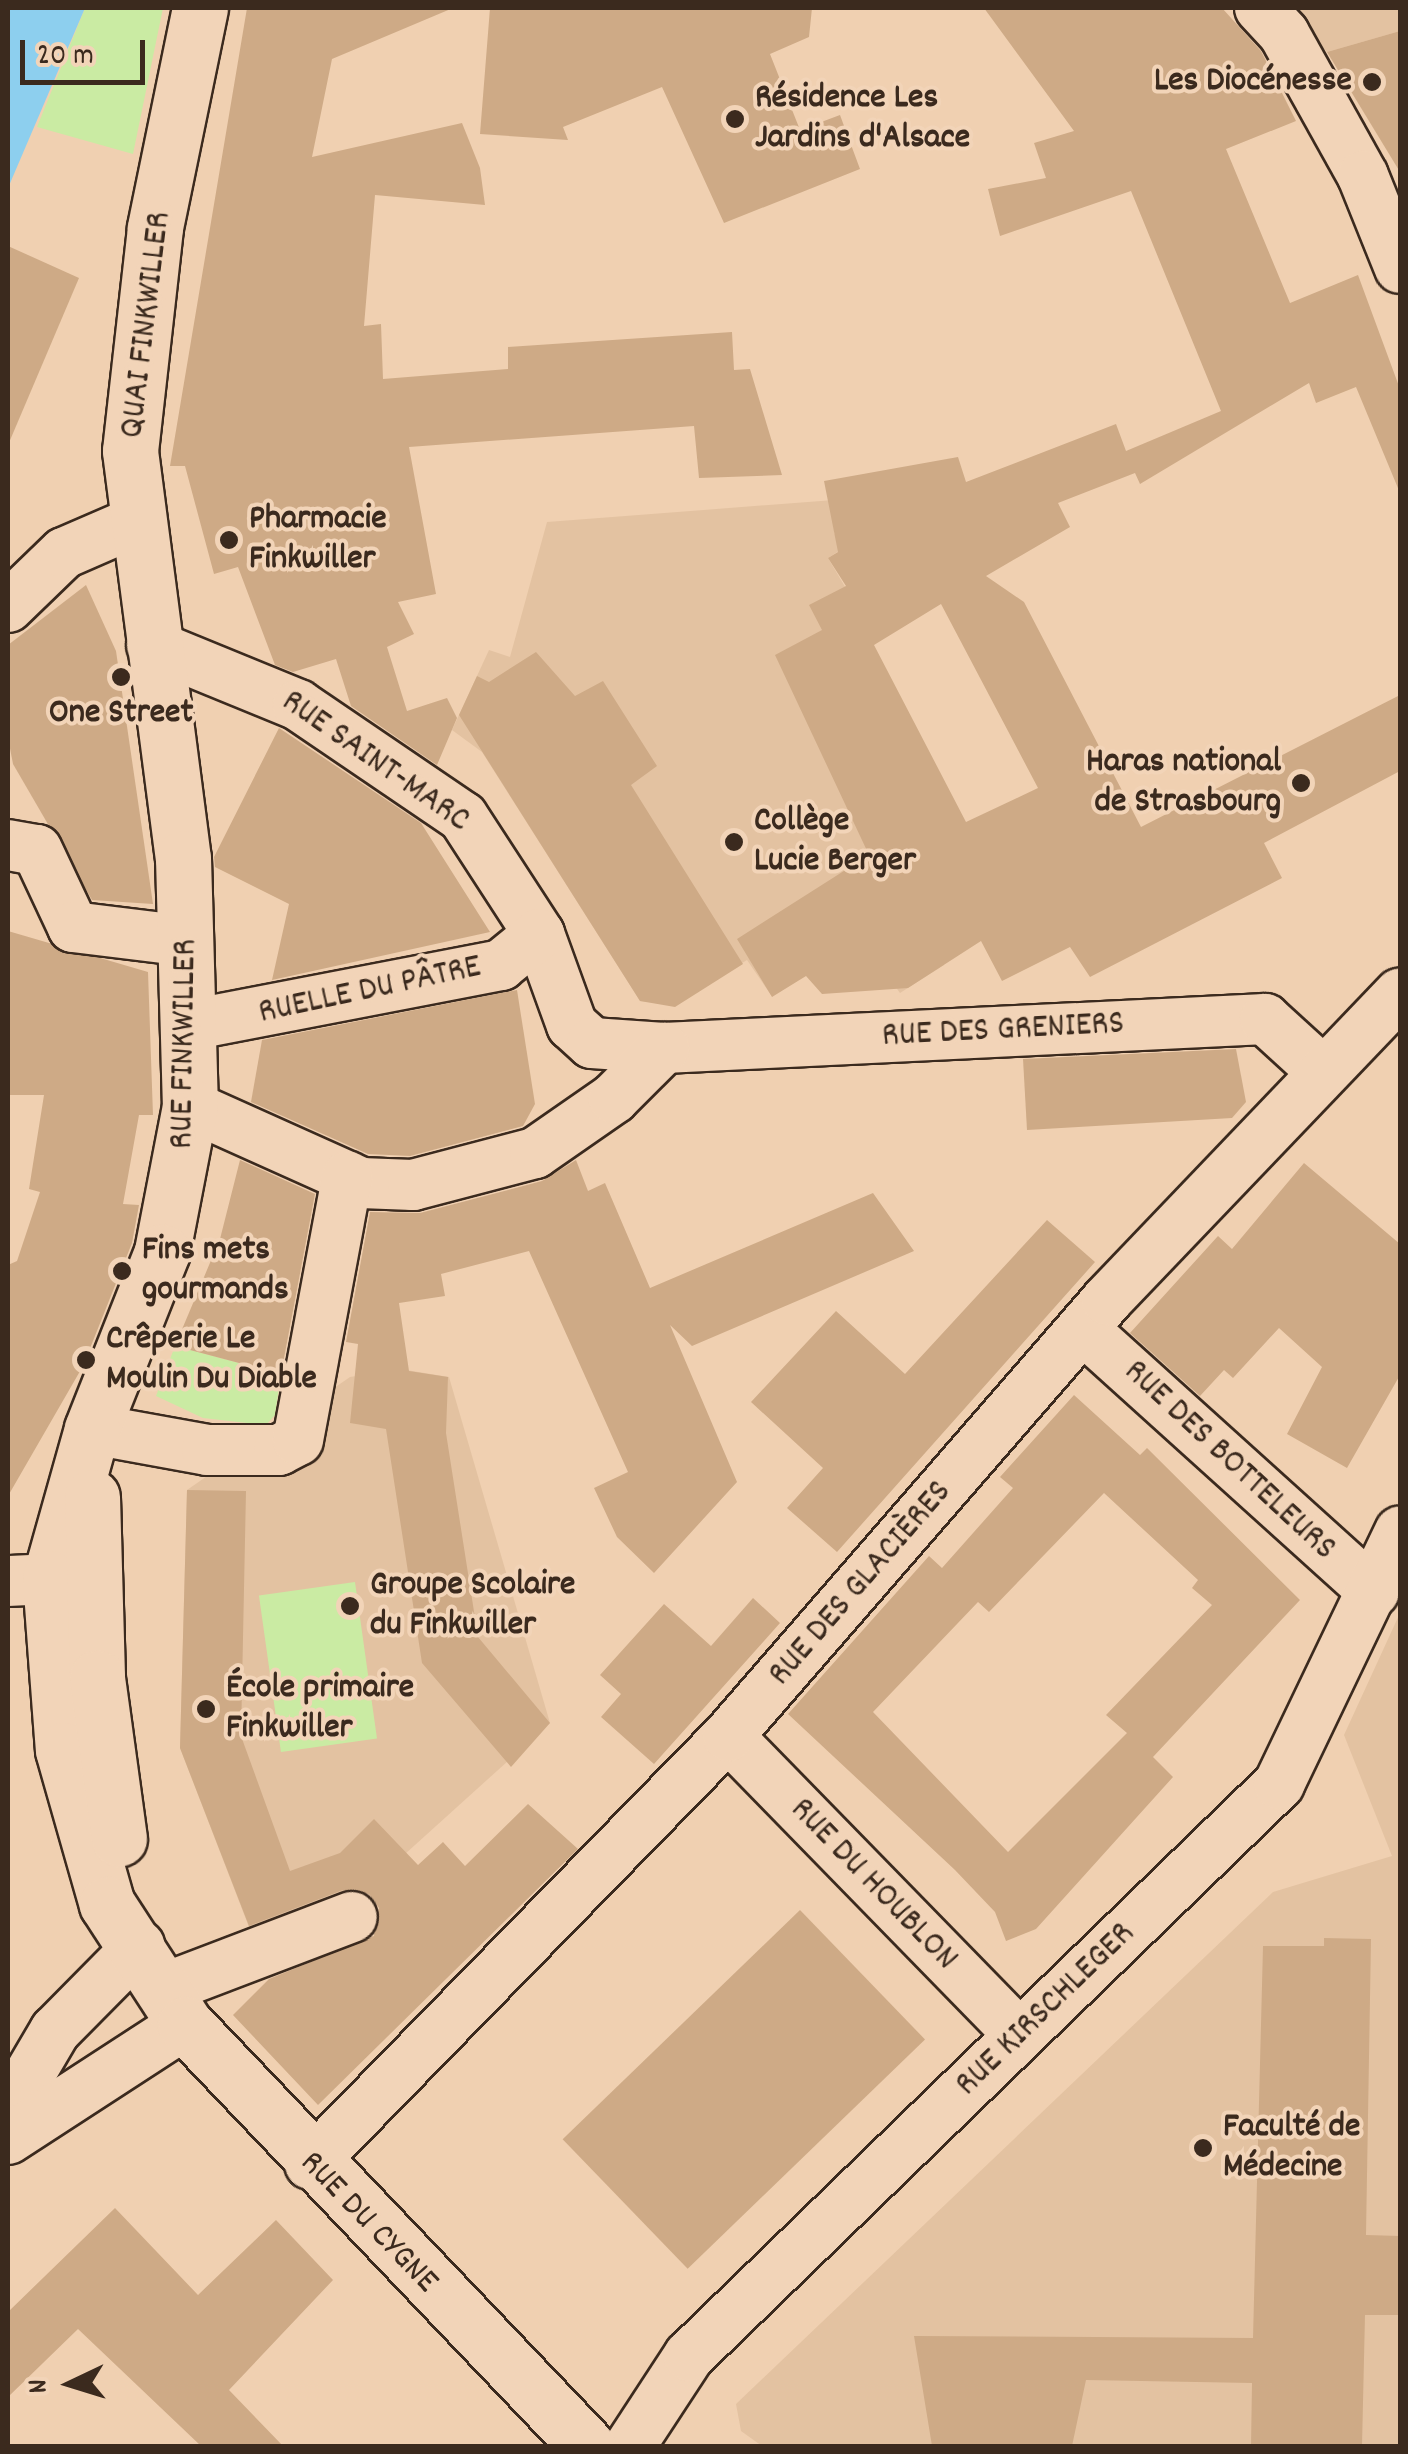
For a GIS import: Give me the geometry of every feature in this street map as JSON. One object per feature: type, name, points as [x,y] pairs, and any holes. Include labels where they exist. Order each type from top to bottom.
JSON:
[{"type":"street","name":"QUAI FINKWILLER","points":[[152,645],[133,523],[134,368],[200,8]]},
{"type":"street","points":[[1260,8],[1284,34],[1363,176],[1400,268]]},
{"type":"street","points":[[8,607],[78,543],[133,523]]},
{"type":"street","name":"RUE SAINT-MARC","points":[[152,645],[298,705],[463,817],[540,934],[580,1036],[610,1047],[664,1048]]},
{"type":"street","name":"RUE FINKWILLER","points":[[50,1579],[92,1428],[162,1252],[190,1106],[187,941],[178,808],[152,645]]},
{"type":"street","points":[[8,845],[36,850],[73,927],[187,941]]},
{"type":"street","name":"RUELLE DU PÂTRE","points":[[190,1025],[501,965],[540,934]]},
{"type":"street","name":"RUE DES GLACIÈRES","points":[[310,2164],[728,1736],[1083,1330],[1322,1070],[1400,993]]},
{"type":"street","name":"RUE DES GRENIERS","points":[[664,1048],[1264,1019],[1322,1070]]},
{"type":"street","points":[[190,1106],[347,1177],[413,1184],[535,1153],[614,1098],[664,1048]]},
{"type":"street","points":[[92,1428],[207,1450],[279,1450],[298,1440],[347,1177]]},
{"type":"street","name":"RUE DES BOTTELEURS","points":[[1083,1330],[1374,1592]]},
{"type":"street","name":"RUE KIRSCHLEGER","points":[[630,2446],[689,2356],[1279,1784],[1400,1532]]},
{"type":"street","points":[[50,1579],[162,1986]]},
{"type":"street","name":"RUE DU HOUBLON","points":[[728,1736],[1019,2034]]},
{"type":"street","points":[[8,2111],[55,2031],[162,1986],[352,1917]]},
{"type":"street","points":[[8,2139],[162,1986]]},
{"type":"street","name":"RUE DU CYGNE","points":[[162,1986],[310,2164],[587,2446]]},
{"type":"shaded area","points":[[1287,8],[1400,8],[1400,31],[1327,52]]},
{"type":"shaded area","name":"Collège Lucie Berger","points":[[834,500],[834,533],[845,547],[828,558],[870,629],[932,954],[944,965],[900,993],[890,979],[809,974],[771,995],[747,960],[673,1005],[640,1001],[482,752],[452,730],[489,650],[510,657],[547,522]]},
{"type":"shaded area","name":"Groupe Scolaire du Finkwiller","points":[[400,1369],[449,1377],[550,1723],[363,1892],[252,1935],[180,1748],[187,1490],[350,1377]]},
{"type":"shaded area","name":"Faculté de Médecine","points":[[1400,1613],[1400,2446],[762,2446],[741,2431],[736,2404],[1273,1892],[1392,1856],[1344,1735]]},
{"type":"green space","points":[[85,8],[163,8],[133,154],[37,127]]},
{"type":"green space","points":[[175,1346],[281,1374],[275,1415],[266,1425],[203,1418],[156,1396]]},
{"type":"green space","points":[[355,1582],[377,1738],[281,1752],[259,1595]]},
{"type":"water","points":[[8,8],[85,8],[8,188]]},
{"type":"building","points":[[247,8],[453,8],[332,59],[312,157],[462,123],[480,168],[485,205],[375,195],[364,326],[381,324],[383,379],[508,369],[508,347],[732,332],[734,370],[750,369],[782,475],[699,478],[694,426],[409,447],[436,594],[398,602],[414,634],[387,647],[407,711],[447,698],[457,718],[437,765],[351,706],[336,659],[293,672],[275,665],[238,567],[214,574],[185,466],[170,466]]},
{"type":"building","name":"Résidence Les Jardins d'Alsace","points":[[490,8],[812,8],[809,37],[770,54],[800,130],[840,115],[860,169],[724,223],[662,87],[563,127],[568,140],[480,134]]},
{"type":"building","points":[[984,8],[1222,8],[1261,51],[1296,121],[1226,149],[1290,303],[1358,275],[1400,389],[1400,493],[1356,387],[1316,403],[1309,383],[1140,484],[1135,473],[1058,503],[1070,527],[986,576],[1024,602],[1141,827],[1400,695],[1400,771],[1264,843],[1282,878],[1090,977],[1070,947],[1002,981],[981,941],[908,988],[822,994],[806,976],[772,997],[737,939],[869,855],[775,655],[822,630],[809,605],[846,586],[828,558],[838,552],[824,481],[958,457],[966,482],[1116,424],[1126,451],[1221,411],[1131,191],[1000,236],[988,189],[1046,178],[1034,143],[1074,131]],"holes":[[[941,604],[1038,788],[966,822],[874,645]]]},
{"type":"building","name":"Les Diocénesse","points":[[1400,31],[1400,172],[1327,52]]},
{"type":"building","points":[[8,246],[79,278],[8,445]]},
{"type":"building","points":[[86,585],[116,651],[153,904],[92,900],[13,764],[8,738],[8,645]]},
{"type":"building","points":[[536,652],[575,696],[603,681],[657,766],[631,785],[743,964],[675,1007],[640,1001],[459,715],[477,676],[489,682]]},
{"type":"building","points":[[279,728],[421,823],[490,932],[272,980],[289,904],[215,867],[214,857]]},
{"type":"building","points":[[8,931],[148,972],[153,1115],[139,1115],[123,1204],[139,1205],[132,1243],[83,1366],[8,1496],[8,1265],[17,1261],[40,1192],[29,1189],[44,1095],[8,1095]]},
{"type":"building","points":[[517,990],[535,1104],[523,1126],[410,1156],[368,1154],[251,1102],[262,1040]]},
{"type":"building","points":[[1236,1049],[1246,1102],[1232,1118],[1027,1130],[1023,1059]]},
{"type":"building","points":[[240,1160],[315,1194],[281,1374],[175,1346],[220,1239]]},
{"type":"building","points":[[576,1160],[588,1191],[605,1183],[650,1288],[873,1193],[914,1251],[692,1346],[670,1325],[737,1482],[654,1573],[617,1537],[594,1488],[628,1472],[529,1251],[441,1274],[445,1296],[399,1303],[409,1371],[448,1377],[446,1433],[478,1637],[550,1723],[511,1767],[422,1663],[386,1429],[350,1423],[358,1344],[346,1342],[370,1212],[420,1213],[542,1181]]},
{"type":"building","points":[[1304,1163],[1400,1244],[1400,1375],[1347,1468],[1287,1434],[1322,1367],[1279,1328],[1233,1378],[1224,1370],[1200,1396],[1130,1333],[1218,1236],[1232,1249]]},
{"type":"building","points":[[1047,1220],[1095,1262],[837,1552],[787,1508],[823,1468],[751,1402],[836,1311],[905,1374]]},
{"type":"building","points":[[1074,1395],[1140,1455],[1147,1448],[1300,1600],[1153,1757],[1173,1777],[1036,1929],[1006,1941],[995,1912],[955,1870],[788,1714],[929,1556],[942,1568],[1013,1488],[1000,1477]],"holes":[[[1104,1493],[1198,1580],[1192,1588],[1212,1605],[1106,1715],[1127,1733],[1008,1852],[873,1712],[978,1602],[989,1612]]]},
{"type":"building","points":[[187,1490],[246,1491],[241,1736],[290,1871],[340,1853],[374,1819],[418,1865],[443,1842],[465,1866],[528,1804],[578,1849],[318,2105],[233,2015],[269,1979],[374,1936],[379,1908],[369,1894],[343,1890],[249,1926],[180,1748]]},
{"type":"building","points":[[753,1598],[780,1623],[654,1764],[601,1717],[621,1694],[600,1675],[664,1604],[711,1646]]},
{"type":"building","points":[[800,1910],[925,2039],[688,2269],[563,2139]]},
{"type":"building","points":[[1324,1938],[1371,1939],[1366,2235],[1400,2236],[1400,2315],[1365,2315],[1362,2446],[1251,2446],[1252,2383],[1086,2380],[1072,2446],[932,2446],[914,2336],[1253,2338],[1263,1946],[1324,1946]]},
{"type":"building","points":[[115,2208],[198,2295],[276,2220],[333,2280],[229,2390],[283,2446],[201,2446],[78,2329],[8,2397],[8,2312]]},
{"type":"place","name":"Les Diocénesse","points":[[1372,82]]},
{"type":"place","name":"Résidence Les Jardins d'Alsace","points":[[735,119]]},
{"type":"place","name":"Pharmacie Finkwiller","points":[[229,540]]},
{"type":"place","name":"One Street","points":[[121,677]]},
{"type":"place","name":"Haras national de Strasbourg","points":[[1301,783]]},
{"type":"place","name":"Collège Lucie Berger","points":[[734,842]]},
{"type":"place","name":"Fins mets gourmands","points":[[122,1271]]},
{"type":"place","name":"Crêperie Le Moulin Du Diable","points":[[86,1360]]},
{"type":"place","name":"Groupe Scolaire du Finkwiller","points":[[350,1606]]},
{"type":"place","name":"École primaire Finkwiller","points":[[206,1709]]},
{"type":"place","name":"Faculté de Médecine","points":[[1203,2148]]}]
